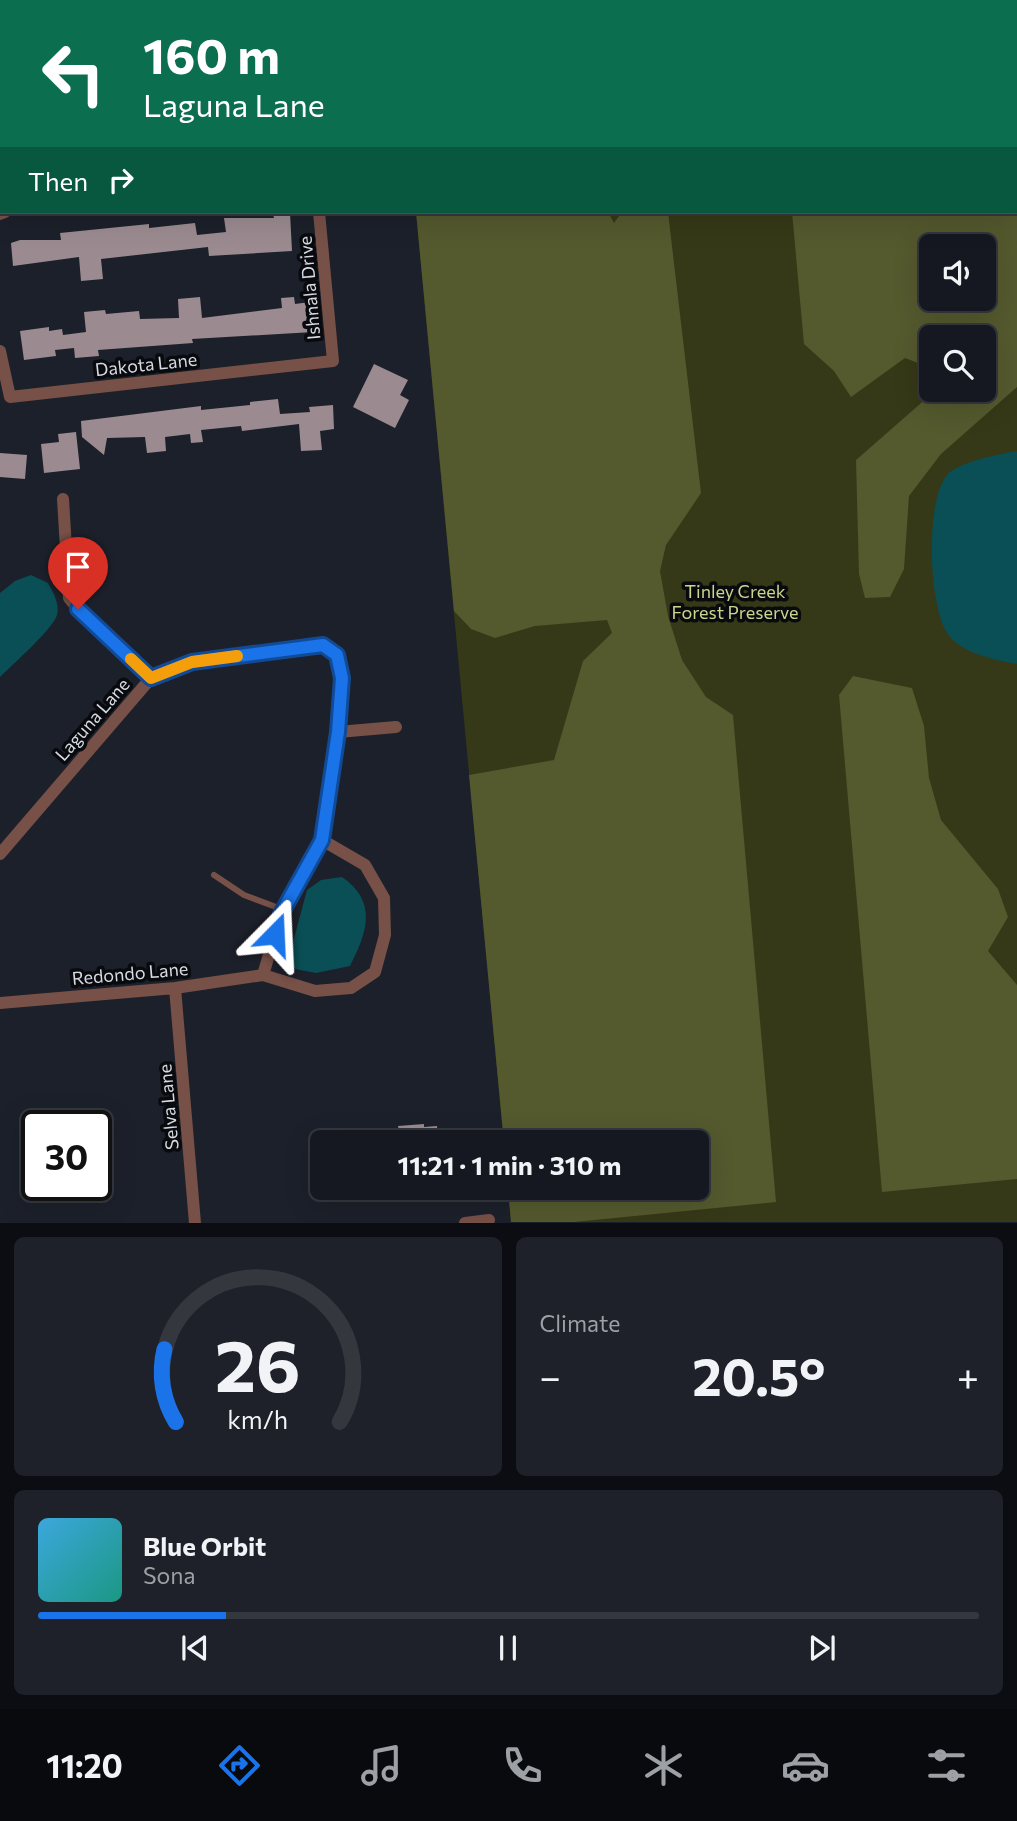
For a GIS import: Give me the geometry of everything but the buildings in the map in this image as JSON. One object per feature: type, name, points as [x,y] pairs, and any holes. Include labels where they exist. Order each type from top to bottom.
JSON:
[{"type":"street","name":"Ishnala Drive","points":[[319,214],[333,361]]},
{"type":"street","name":"Dakota Lane","points":[[0,351],[10,397],[333,361]]},
{"type":"street","points":[[63,499],[69,598],[87,620],[151,678]]},
{"type":"street","name":"Laguna Lane","points":[[0,854],[151,678],[192,662],[323,645],[337,655],[342,678],[338,732]]},
{"type":"street","points":[[263,975],[284,910],[322,840],[338,732],[396,727]]},
{"type":"street","name":"Redondo Lane","points":[[0,1003],[175,988],[263,975],[314,990],[351,988],[375,972],[385,935],[384,898],[365,865],[322,840]]},
{"type":"street","name":"Selva Lane","points":[[175,988],[195,1223]]},
{"type":"street","points":[[465,1223],[489,1220]]},
{"type":"lane","points":[[214,876],[244,895],[284,910]]},
{"type":"green space","name":"Tinley Creek Forest Preserve","points":[[416,214],[1017,214],[1017,1222],[511,1222],[509,1200],[709,1200],[709,1130],[503,1130]]},
{"type":"green space","points":[[416,214],[609,214],[614,223],[621,214],[668,214],[701,493],[666,545],[660,571],[668,616],[682,660],[706,697],[733,715],[776,1202],[574,1222],[511,1222],[509,1200],[709,1200],[709,1130],[503,1130],[469,775],[554,760],[583,661],[612,633],[607,620],[535,626],[495,638],[471,629],[454,611]]},
{"type":"green space","points":[[792,214],[1017,214],[1017,387],[941,454],[909,496],[904,569],[890,597],[865,598],[859,574],[856,460],[922,402],[996,402],[996,325],[919,325],[919,363],[905,358],[851,397],[834,371],[804,344]]},
{"type":"green space","points":[[853,676],[912,688],[924,726],[929,778],[941,820],[998,889],[1008,917],[988,951],[1017,985],[1017,1179],[882,1192],[839,695]]},
{"type":"water","points":[[1017,451],[1017,664],[978,654],[952,639],[940,617],[932,552],[935,507],[947,475],[970,462]]},
{"type":"water","points":[[31,575],[48,583],[57,602],[57,615],[41,637],[0,677],[0,593],[15,581]]},
{"type":"water","points":[[342,877],[361,897],[366,918],[361,941],[350,966],[316,973],[295,969],[289,957],[307,890],[321,880]]},
{"type":"slow traffic","points":[[131,659],[151,678],[192,662],[237,656]]},
{"type":"route","points":[[78,609],[151,678],[192,662],[323,645],[337,655],[342,678],[338,732],[322,840],[281,914],[275,934]]}]
